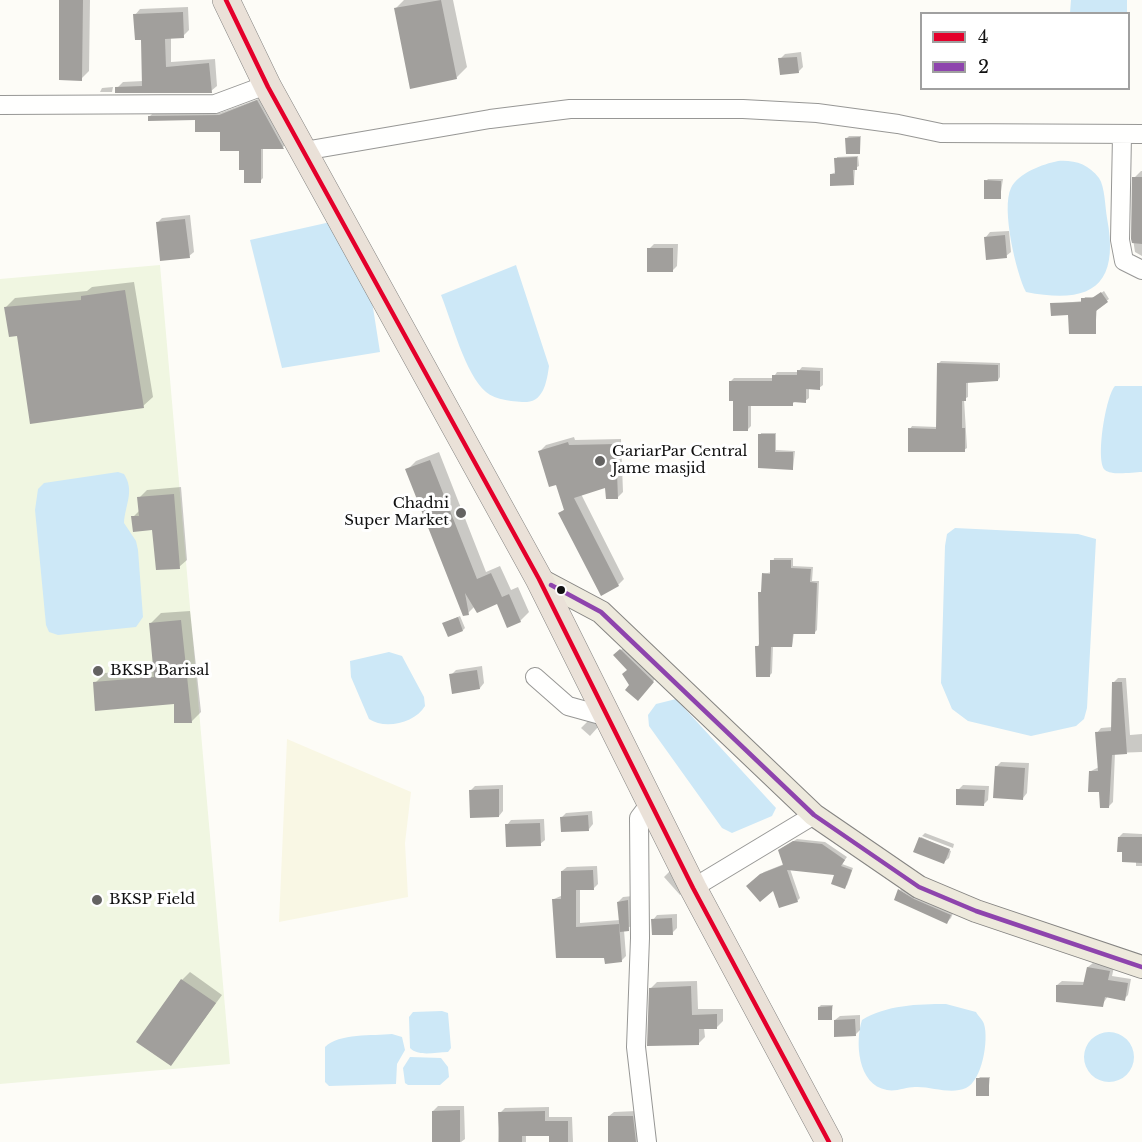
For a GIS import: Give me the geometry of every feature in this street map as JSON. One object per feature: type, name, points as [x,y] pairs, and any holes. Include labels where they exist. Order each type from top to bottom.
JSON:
[{"type":"highway","points":[[226,0],[268,87],[539,579],[693,888],[829,1142]]},
{"type":"main road","points":[[539,579],[601,612],[814,815],[919,887],[976,911],[1142,967]]},
{"type":"street","points":[[0,105],[215,104],[258,88],[268,87]]},
{"type":"street","points":[[304,151],[490,119],[570,109],[743,109],[817,113],[898,124],[940,134],[1142,134]]},
{"type":"street","points":[[1122,135],[1120,240],[1124,261],[1142,270]]},
{"type":"street","points":[[535,677],[568,706],[608,717]]},
{"type":"street","points":[[647,1142],[636,1047],[636,1000],[640,938],[639,818],[651,802]]},
{"type":"street","points":[[693,888],[814,815]]},
{"type":"shaded area","points":[[287,739],[411,792],[405,843],[408,897],[279,922]]},
{"type":"green space","name":"BKSP Barisal","points":[[160,265],[230,1064],[0,1084],[0,279]]},
{"type":"water","points":[[1071,0],[1127,0],[1127,12],[1070,12]]},
{"type":"water","points":[[1058,161],[1076,162],[1086,166],[1099,178],[1110,241],[1109,260],[1104,275],[1096,285],[1084,292],[1049,295],[1026,292],[1018,271],[1011,240],[1008,197],[1011,188],[1019,178],[1038,167]]},
{"type":"water","points":[[335,221],[365,257],[380,352],[282,368],[250,240]]},
{"type":"water","points":[[516,265],[549,366],[541,394],[533,401],[527,402],[500,399],[486,392],[478,384],[465,361],[441,295]]},
{"type":"water","points":[[1115,386],[1142,386],[1142,472],[1112,473],[1105,470],[1102,464],[1103,428],[1108,402]]},
{"type":"water","points":[[118,472],[124,474],[129,486],[124,523],[136,541],[138,550],[143,617],[136,627],[58,635],[49,632],[46,625],[35,510],[38,489],[44,483]]},
{"type":"water","points":[[955,528],[1078,534],[1096,539],[1087,708],[1084,719],[1076,726],[1031,736],[968,721],[952,709],[941,683],[945,546],[947,534]]},
{"type":"water","points":[[389,652],[402,656],[424,697],[425,706],[414,717],[407,720],[383,724],[369,719],[351,677],[350,661]]},
{"type":"water","points":[[676,699],[776,808],[772,816],[732,833],[722,828],[649,726],[648,715],[656,704]]},
{"type":"water","points":[[946,1004],[976,1012],[984,1024],[986,1040],[983,1059],[972,1084],[954,1091],[921,1087],[887,1090],[869,1080],[864,1071],[859,1050],[862,1020],[892,1008]]},
{"type":"water","points":[[442,1011],[448,1013],[451,1048],[448,1052],[423,1053],[410,1048],[409,1017],[413,1012]]},
{"type":"water","points":[[1109,1032],[1123,1036],[1130,1043],[1134,1057],[1130,1071],[1123,1078],[1109,1082],[1095,1078],[1088,1071],[1084,1057],[1088,1043],[1095,1036]]},
{"type":"water","points":[[392,1034],[402,1037],[405,1050],[397,1064],[396,1084],[329,1086],[325,1082],[325,1047],[347,1037]]},
{"type":"water","points":[[410,1057],[441,1058],[448,1067],[449,1077],[440,1085],[408,1085],[405,1083],[403,1068]]},
{"type":"building","points":[[59,0],[83,0],[82,81],[59,80]]},
{"type":"building","points":[[441,0],[457,79],[410,89],[394,8]]},
{"type":"building","points":[[183,12],[184,38],[165,39],[166,67],[209,63],[212,93],[115,93],[115,87],[142,86],[141,40],[135,40],[133,14]]},
{"type":"building","points":[[797,57],[799,73],[780,75],[778,58]]},
{"type":"building","points":[[257,100],[284,149],[261,149],[261,183],[244,183],[244,170],[239,170],[239,151],[220,151],[220,132],[195,132],[195,120],[148,121],[148,116],[219,115]]},
{"type":"building","points":[[860,137],[860,154],[846,154],[845,138]]},
{"type":"building","points":[[857,157],[857,170],[853,170],[854,185],[830,186],[830,174],[835,174],[834,158]]},
{"type":"building","points":[[1132,177],[1142,177],[1142,244],[1132,243],[1131,239]]},
{"type":"building","points":[[984,180],[1001,181],[1001,199],[984,199]]},
{"type":"building","points":[[185,219],[190,258],[160,261],[156,222]]},
{"type":"building","points":[[1005,235],[1007,258],[986,260],[984,237]]},
{"type":"building","points":[[647,248],[673,248],[673,272],[647,272]]},
{"type":"building","points":[[125,290],[144,408],[30,424],[17,336],[9,337],[4,307],[81,300],[81,296]]},
{"type":"building","points":[[1101,292],[1108,302],[1096,311],[1096,334],[1069,334],[1068,315],[1051,316],[1050,303],[1081,302],[1081,298],[1092,298]]},
{"type":"building","points":[[937,363],[998,365],[998,381],[966,383],[966,401],[962,401],[965,452],[908,452],[908,428],[936,429]]},
{"type":"building","points":[[797,370],[820,371],[820,390],[806,389],[806,403],[793,402],[793,406],[748,406],[748,431],[733,431],[733,401],[729,401],[729,381],[772,381],[772,375],[797,375]]},
{"type":"building","points":[[758,434],[775,434],[775,452],[793,452],[793,470],[758,468]]},
{"type":"building","points":[[568,442],[569,445],[616,444],[618,499],[606,499],[605,488],[574,498],[619,586],[601,596],[558,513],[564,510],[556,485],[549,487],[538,451]]},
{"type":"building","points":[[430,460],[477,579],[491,573],[502,597],[509,594],[521,622],[507,628],[497,604],[477,613],[465,593],[469,615],[463,616],[405,469]]},
{"type":"building","points":[[174,494],[180,569],[156,570],[152,530],[133,532],[131,516],[139,516],[137,497]]},
{"type":"building","points":[[770,560],[791,560],[791,568],[811,569],[810,582],[817,583],[815,634],[793,634],[792,647],[771,647],[770,677],[756,677],[755,646],[759,646],[758,592],[761,592],[762,573],[770,574]]},
{"type":"building","points":[[458,617],[463,631],[448,637],[442,623]]},
{"type":"building","points":[[181,620],[192,723],[174,723],[174,704],[95,711],[93,682],[154,677],[149,623]]},
{"type":"building","points":[[620,649],[654,682],[638,701],[625,690],[629,685],[622,674],[627,670],[613,655]]},
{"type":"building","points":[[477,670],[480,689],[452,694],[449,674]]},
{"type":"building","points":[[1112,682],[1122,682],[1127,754],[1112,755],[1109,808],[1100,808],[1099,792],[1088,792],[1089,771],[1098,771],[1095,732],[1111,731]]},
{"type":"building","points":[[995,766],[1025,768],[1023,800],[993,798]]},
{"type":"building","points":[[499,789],[499,817],[470,818],[469,790]]},
{"type":"building","points":[[956,789],[985,790],[984,806],[956,805]]},
{"type":"building","points":[[588,815],[589,831],[561,832],[560,817]]},
{"type":"building","points":[[540,823],[541,846],[506,847],[505,824]]},
{"type":"building","points":[[919,837],[950,849],[944,864],[913,852]]},
{"type":"building","points":[[1118,837],[1142,837],[1142,863],[1122,862],[1122,852],[1117,852]]},
{"type":"building","points":[[793,841],[822,844],[845,860],[841,866],[852,870],[845,889],[831,884],[834,875],[787,870],[798,902],[779,908],[773,891],[760,902],[746,886],[760,874],[783,865],[778,850]]},
{"type":"building","points":[[593,870],[594,890],[576,890],[576,927],[619,924],[622,962],[605,964],[604,958],[556,958],[552,899],[561,899],[561,871]]},
{"type":"building","points":[[898,889],[914,899],[951,915],[947,924],[894,900]]},
{"type":"building","points":[[628,900],[629,931],[620,932],[617,902]]},
{"type":"building","points":[[672,918],[673,935],[652,935],[651,919]]},
{"type":"building","points":[[1087,967],[1110,971],[1108,980],[1128,983],[1125,1001],[1105,997],[1103,1007],[1056,1002],[1056,985],[1083,985]]},
{"type":"building","points":[[181,979],[216,1003],[171,1066],[136,1042]]},
{"type":"building","points":[[691,986],[692,1015],[717,1014],[717,1029],[699,1029],[699,1045],[647,1046],[649,988]]},
{"type":"building","points":[[832,1006],[832,1020],[818,1020],[818,1007]]},
{"type":"building","points":[[855,1019],[856,1036],[834,1037],[834,1020]]},
{"type":"building","points":[[976,1078],[989,1078],[989,1096],[976,1096]]},
{"type":"building","points":[[460,1110],[460,1142],[432,1142],[432,1111]]},
{"type":"building","points":[[545,1111],[545,1121],[568,1121],[568,1142],[549,1142],[549,1136],[522,1136],[522,1142],[499,1142],[498,1112]]},
{"type":"building","points":[[608,1116],[633,1116],[636,1142],[608,1142]]},
{"type":"transit line","name":"4","points":[[226,0],[268,87],[539,579],[693,888],[829,1142]]},
{"type":"transit line","name":"2","points":[[551,585],[601,612],[814,815],[919,887],[976,911],[1142,967]]},
{"type":"place","name":"GariarPar Central Jame masjid","points":[[600,461]]},
{"type":"place","name":"Chadni Super Market","points":[[461,513]]},
{"type":"place","name":"BKSP Barisal","points":[[98,671]]},
{"type":"place","name":"BKSP Field","points":[[97,900]]}]
